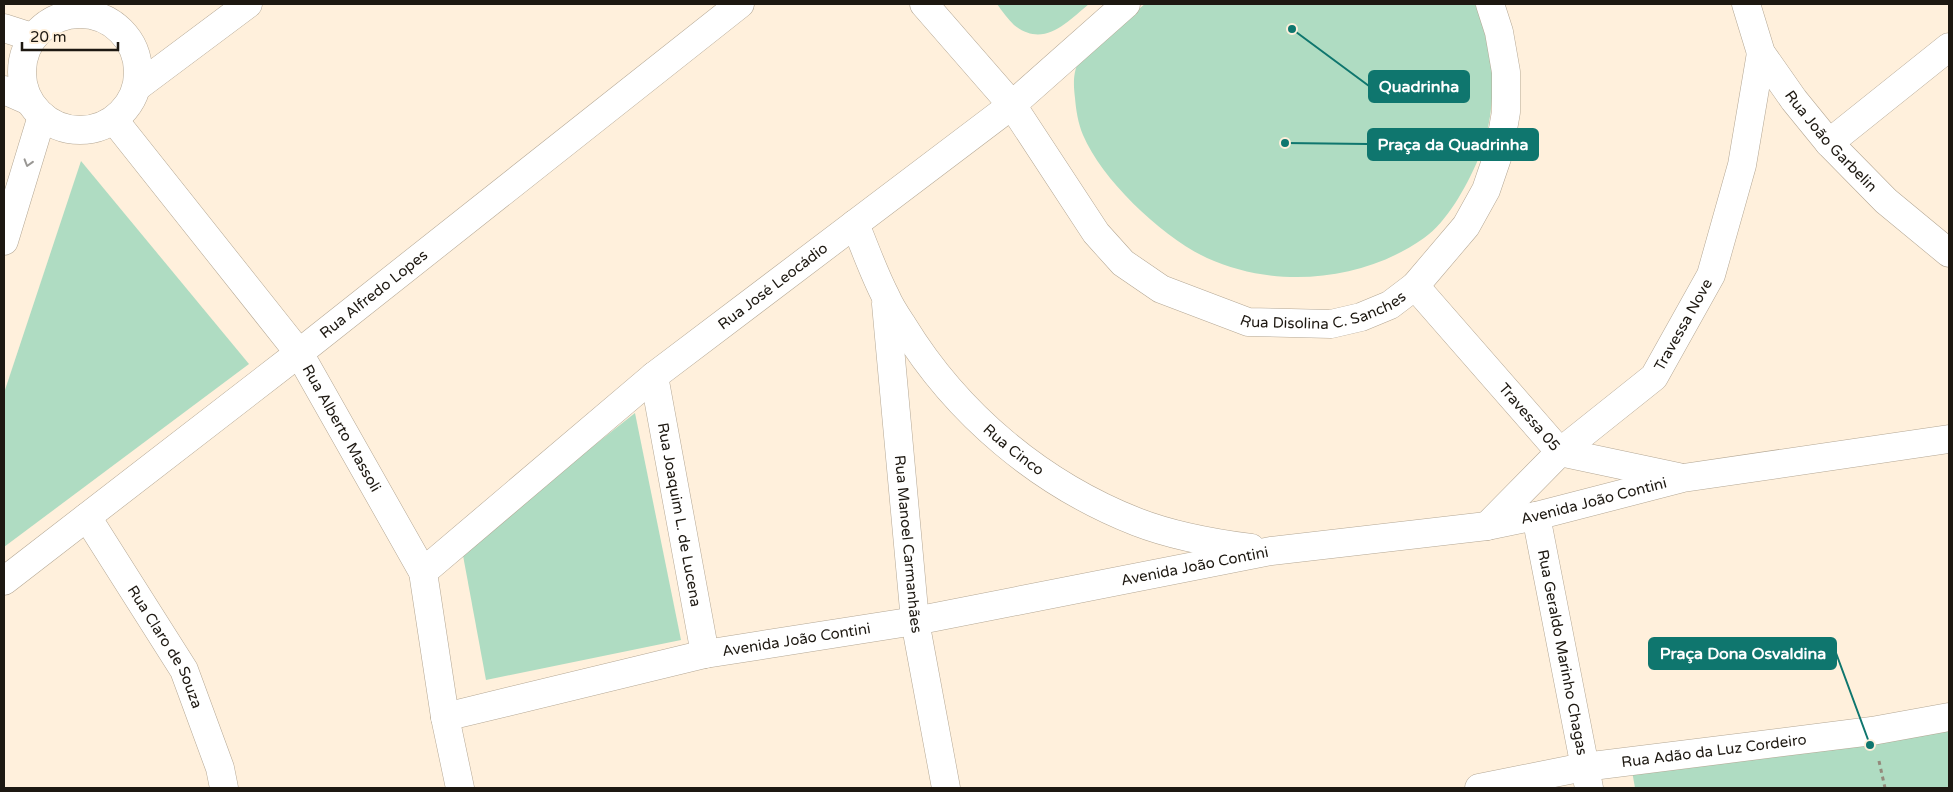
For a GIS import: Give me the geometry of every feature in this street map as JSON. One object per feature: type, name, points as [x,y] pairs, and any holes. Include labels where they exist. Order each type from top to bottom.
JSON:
[{"type":"street","points":[[138,87],[248,4]]},
{"type":"street","name":"Rua Alfredo Lopes","points":[[4,581],[298,353],[740,4]]},
{"type":"street","points":[[924,4],[1012,105]]},
{"type":"street","name":"Rua José Leocádio","points":[[423,572],[654,376],[1012,105],[1126,4]]},
{"type":"street","name":"Rua Disolina C. Sanches","points":[[1012,105],[1096,233],[1123,263],[1161,289],[1248,322],[1331,324],[1361,316],[1390,305],[1415,286],[1466,226],[1486,190],[1499,152],[1506,112],[1506,72],[1499,32],[1490,4]]},
{"type":"street","name":"Rua João Garbelin","points":[[1746,4],[1761,53],[1794,100],[1829,142],[1886,201],[1949,253]]},
{"type":"street","points":[[4,90],[36,109],[60,126],[80,130],[95,128],[114,120],[129,106],[138,87],[139,67],[131,42],[102,10],[60,17],[47,23],[32,37],[24,56],[21,76],[36,109],[4,241]]},
{"type":"street","points":[[4,28],[32,37]]},
{"type":"street","points":[[1829,142],[1949,47]]},
{"type":"street","name":"Travessa Nove","points":[[1487,526],[1560,452],[1654,377],[1711,275],[1742,165],[1761,53]]},
{"type":"street","name":"Rua Alberto Massoli","points":[[114,120],[298,353],[423,572],[445,717],[460,788]]},
{"type":"street","name":"Rua Cinco","points":[[855,224],[886,298],[922,356],[965,409],[1017,455],[1074,492],[1137,522],[1203,541],[1271,551]]},
{"type":"street","name":"Travessa 05","points":[[1415,286],[1560,452],[1683,478]]},
{"type":"street","name":"Rua Manoel Carmanhães","points":[[886,298],[915,621],[946,788]]},
{"type":"street","name":"Rua Joaquim L. de Lucena","points":[[654,376],[705,654]]},
{"type":"street","name":"Avenida João Contini","points":[[445,717],[705,654],[915,621],[1271,551],[1487,526],[1536,516],[1683,478],[1949,439]]},
{"type":"street","name":"Rua Geraldo Marinho Chagas","points":[[1536,516],[1586,778]]},
{"type":"street","name":"Rua Claro de Souza","points":[[87,517],[184,670],[220,768],[224,788]]},
{"type":"street","name":"Rua Adão da Luz Cordeiro","points":[[1479,788],[1586,778],[1949,717]]},
{"type":"green space","points":[[997,4],[1089,4],[1064,25],[1045,34],[1035,34],[1025,32],[1014,25]]},
{"type":"green space","points":[[1145,4],[1475,4],[1483,22],[1488,42],[1493,83],[1492,103],[1489,124],[1477,162],[1448,214],[1424,238],[1400,253],[1374,264],[1346,272],[1318,276],[1289,277],[1233,268],[1207,258],[1171,236],[1135,205],[1104,170],[1083,135],[1074,92],[1075,71],[1082,55]]},
{"type":"green space","points":[[81,161],[249,364],[4,547],[4,393]]},
{"type":"green space","points":[[635,413],[681,640],[486,680],[462,550]]},
{"type":"green space","points":[[1949,720],[1949,788],[1635,788],[1632,771]]},
{"type":"place","name":"Quadrinha","points":[[1292,29]]},
{"type":"place","name":"Praça da Quadrinha","points":[[1285,143]]},
{"type":"place","name":"Praça Dona Osvaldina","points":[[1870,745]]}]
